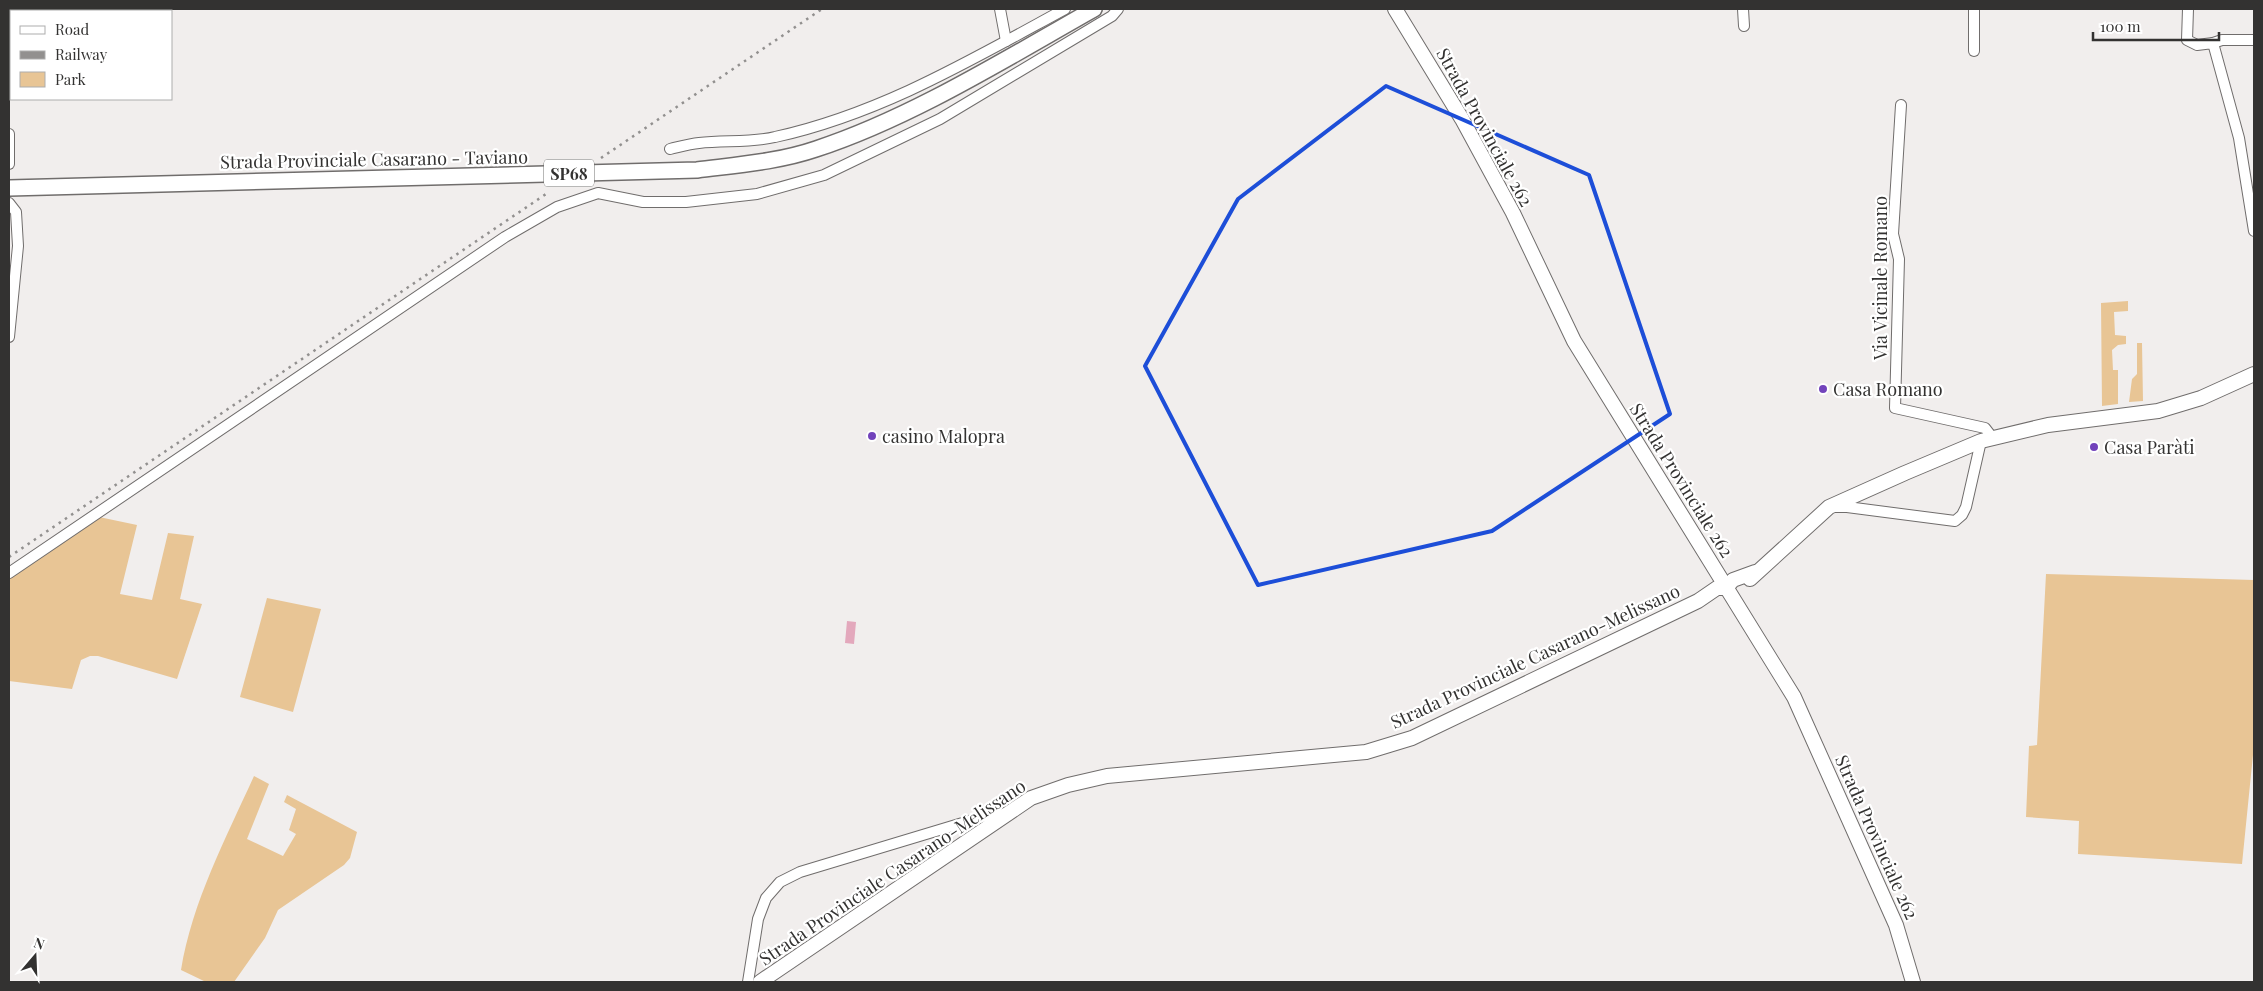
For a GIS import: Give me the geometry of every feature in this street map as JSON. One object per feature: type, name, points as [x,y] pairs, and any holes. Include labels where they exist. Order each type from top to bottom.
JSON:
[{"type":"main road","name":"Strada Provinciale Casarano - Taviano","points":[[9,188],[697,170],[758,162],[815,150],[874,128],[991,67],[1094,9]]},
{"type":"main road","name":"Strada Provinciale 262","points":[[1394,9],[1467,127],[1513,213],[1574,340],[1794,697],[1896,925],[1913,982]]},
{"type":"main road","name":"Strada Provinciale Casarano-Melissano","points":[[760,982],[1031,798],[1068,784],[1107,776],[1366,752],[1412,738],[1698,601],[1721,594],[1726,588],[1738,586],[1829,508],[1905,472],[1986,439],[2048,425],[2158,411],[2201,398],[2254,374]]},
{"type":"street","points":[[9,18],[10,9]]},
{"type":"street","points":[[1000,9],[1006,41]]},
{"type":"street","points":[[670,148],[699,143],[772,138],[848,117],[889,102],[1065,9]]},
{"type":"street","points":[[9,573],[506,237],[557,207],[598,193],[643,202],[686,202],[757,194],[824,175],[940,119],[1112,16],[1118,9]]},
{"type":"street","points":[[1743,9],[1744,26]]},
{"type":"street","points":[[1974,9],[1974,51]]},
{"type":"street","points":[[2188,9],[2187,40],[2197,45],[2222,40],[2254,40]]},
{"type":"street","points":[[2213,43],[2238,138],[2254,231]]},
{"type":"street","name":"Via Vicinale Romano","points":[[1901,105],[1893,234],[1899,259],[1895,408],[1985,428],[1986,439]]},
{"type":"street","points":[[9,134],[9,164]]},
{"type":"street","points":[[9,202],[16,212],[18,246],[9,337]]},
{"type":"street","points":[[1829,508],[1847,507],[1954,521],[1962,514],[1966,507],[1986,439]]},
{"type":"street","points":[[748,982],[758,919],[766,898],[780,882],[800,872],[840,859],[989,815],[1008,814]]},
{"type":"highlighted area","points":[[1386,86],[1589,175],[1670,414],[1492,531],[1258,585],[1145,366],[1238,199]]},
{"type":"green space","points":[[2128,301],[2128,311],[2114,312],[2115,335],[2126,336],[2126,344],[2118,345],[2112,350],[2113,370],[2118,370],[2118,404],[2102,406],[2101,303]]},
{"type":"green space","points":[[2137,343],[2142,343],[2143,401],[2129,402],[2132,379],[2137,374]]},
{"type":"green space","points":[[99,517],[137,525],[120,594],[152,600],[168,533],[194,536],[180,599],[202,604],[177,679],[98,656],[90,656],[81,660],[72,689],[9,681],[9,578]]},
{"type":"green space","points":[[2046,574],[2254,580],[2254,745],[2242,864],[2078,854],[2079,821],[2026,817],[2029,746],[2037,745]]},
{"type":"green space","points":[[267,598],[321,609],[293,712],[240,697]]},
{"type":"green space","points":[[254,776],[269,784],[247,839],[283,856],[296,834],[289,830],[296,809],[284,802],[287,795],[357,832],[350,858],[344,865],[278,910],[265,938],[234,982],[206,982],[181,970],[186,945],[211,871]]},
{"type":"shaded area","points":[[847,621],[856,622],[854,644],[845,643]]},
{"type":"railway","points":[[601,158],[822,9]]},
{"type":"railway","points":[[9,557],[549,192]]},
{"type":"place","name":"Casa Romano","points":[[1823,389]]},
{"type":"place","name":"casino Malopra","points":[[872,436]]},
{"type":"place","name":"Casa Paràti","points":[[2094,447]]}]
